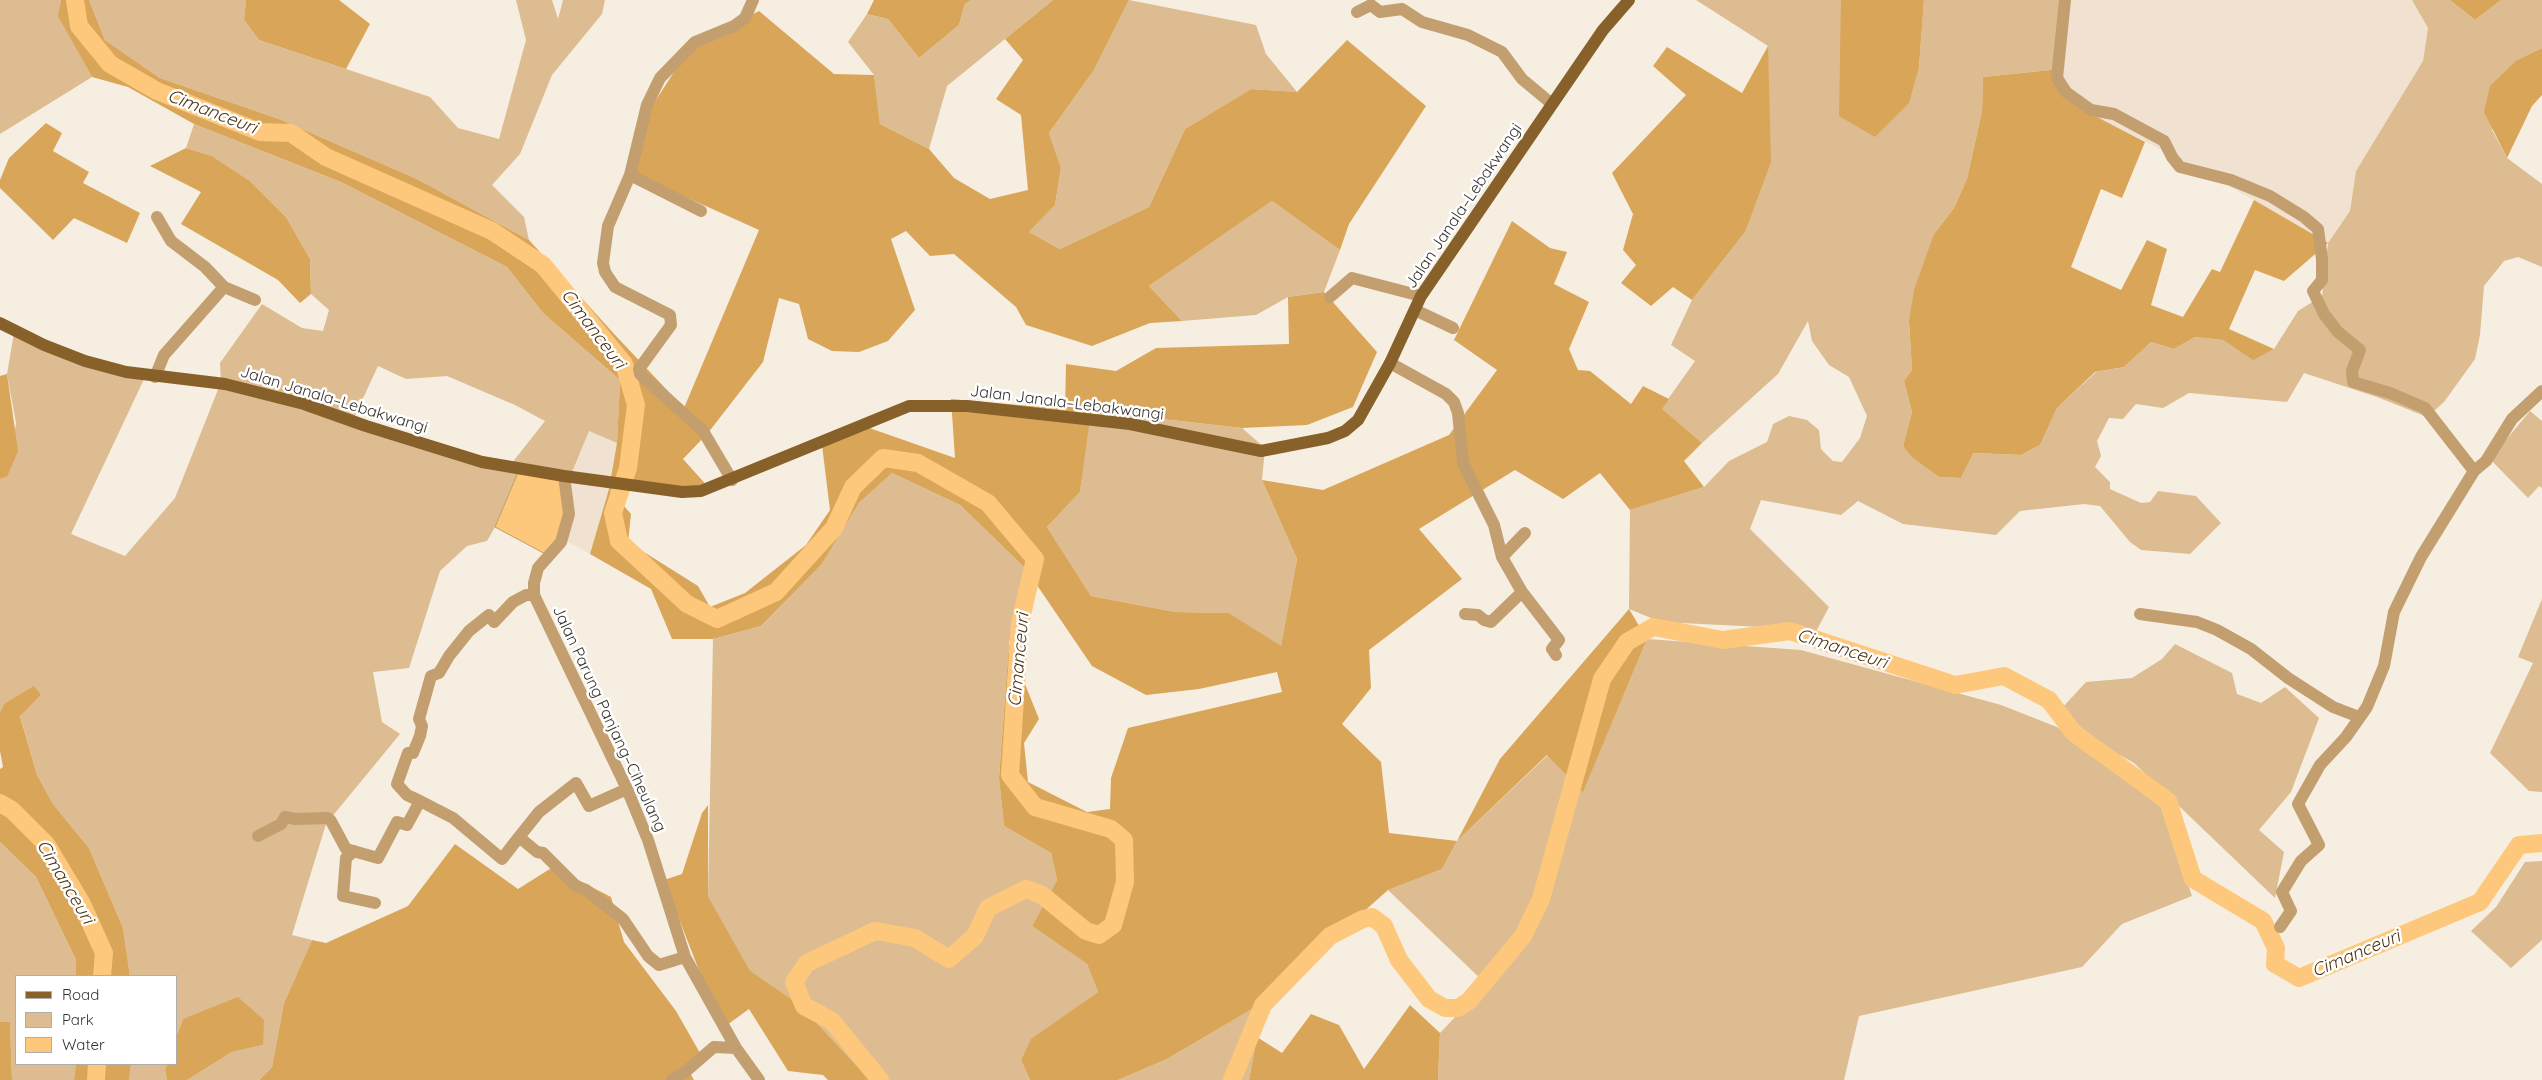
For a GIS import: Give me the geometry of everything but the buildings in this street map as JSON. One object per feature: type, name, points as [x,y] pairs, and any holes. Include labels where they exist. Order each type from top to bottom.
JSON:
[{"type":"main road","name":"Jalan Janala–Lebakwangi","points":[[0,323],[44,345],[85,361],[126,372],[224,384],[304,404],[366,426],[482,462],[564,476],[640,486],[701,491],[732,480],[886,414],[909,406],[933,404],[1130,424],[1261,451],[1328,438],[1345,431],[1358,420],[1390,363],[1421,296],[1603,30],[1629,0]]},
{"type":"street","points":[[732,480],[703,432],[640,374],[640,370],[671,325],[670,315],[616,287],[605,272],[603,263],[604,240],[630,175],[647,105],[660,78],[696,42],[734,26],[745,18],[753,0]]},
{"type":"street","points":[[2065,0],[2057,78],[2066,92],[2091,110],[2114,114],[2164,141],[2172,157],[2180,167],[2231,180],[2270,196],[2304,217],[2318,229],[2322,258],[2322,280],[2313,291],[2324,314],[2338,332],[2360,350],[2352,371],[2353,382],[2390,393],[2425,408],[2474,471]]},
{"type":"street","points":[[1358,12],[1371,5],[1380,12],[1399,4],[1422,22],[1468,35],[1502,52],[1522,79],[1552,104]]},
{"type":"street","points":[[630,175],[701,211]]},
{"type":"street","points":[[157,217],[171,241],[204,267],[224,287],[255,300]]},
{"type":"street","points":[[1330,296],[1352,278],[1421,296]]},
{"type":"street","points":[[155,377],[164,355],[224,287]]},
{"type":"street","points":[[1414,310],[1453,328]]},
{"type":"street","points":[[1390,363],[1446,394],[1454,402],[1458,413],[1463,463],[1494,525],[1502,557],[1522,592],[1560,640],[1552,650],[1556,654]]},
{"type":"street","points":[[2280,927],[2292,911],[2282,892],[2301,861],[2318,845],[2298,804],[2320,765],[2346,737],[2367,706],[2384,666],[2394,612],[2421,557],[2474,471],[2486,461],[2512,419],[2542,391]]},
{"type":"street","name":"Jalan Parung Panjang–Ciheulang","points":[[564,476],[569,514],[560,542],[538,568],[534,583],[534,595],[627,790],[648,840],[685,957],[736,1048],[759,1080]]},
{"type":"street","points":[[1502,557],[1525,533]]},
{"type":"street","points":[[1465,614],[1478,615],[1484,620],[1491,622],[1522,592]]},
{"type":"street","points":[[534,595],[526,594],[513,602],[494,622],[488,615],[469,631],[449,656],[440,673],[431,676],[419,719],[422,726],[420,736],[414,753],[408,754],[396,784],[407,795],[453,818],[502,858],[539,812],[576,783],[590,806],[627,790]]},
{"type":"street","points":[[2140,614],[2196,622],[2217,630],[2251,648],[2288,678],[2333,707],[2359,717]]},
{"type":"street","points":[[258,836],[280,824],[285,816],[295,819],[328,818],[331,820],[346,849],[378,858],[397,822],[407,825],[420,801]]},
{"type":"street","points":[[519,837],[537,852],[543,853],[576,886],[599,900],[623,920],[648,956],[659,965],[685,957]]},
{"type":"street","points":[[354,851],[346,858],[343,896],[375,903]]},
{"type":"street","points":[[672,1080],[685,1072],[714,1047],[736,1048]]},
{"type":"shaded area","points":[[61,0],[89,0],[105,40],[160,78],[279,119],[417,179],[529,240],[684,408],[759,230],[628,171],[645,117],[692,44],[759,11],[834,74],[874,75],[880,124],[929,149],[954,178],[990,199],[1028,190],[1021,115],[996,99],[1023,60],[1005,39],[1053,0],[1129,0],[1094,70],[1049,133],[1061,168],[1055,205],[1029,232],[1060,249],[1149,207],[1185,129],[1251,89],[1297,92],[1347,40],[1426,106],[1349,224],[1340,250],[1272,201],[1149,286],[1182,321],[1150,323],[1092,346],[1026,325],[1016,307],[954,254],[930,256],[906,231],[891,239],[915,310],[888,341],[859,352],[832,351],[808,339],[799,304],[779,298],[763,362],[708,433],[683,459],[710,489],[610,490],[631,514],[628,542],[698,586],[710,607],[745,593],[806,545],[830,510],[822,445],[858,424],[955,458],[951,399],[1065,409],[1066,364],[1116,371],[1156,348],[1289,344],[1288,297],[1324,292],[1377,352],[1353,407],[1307,425],[1242,428],[1091,411],[1080,492],[1047,527],[1091,596],[1175,612],[1229,613],[1281,646],[1297,559],[1262,480],[1323,490],[1449,435],[1497,370],[1454,340],[1512,221],[1550,248],[1567,252],[1554,284],[1589,302],[1569,349],[1578,370],[1590,371],[1631,404],[1643,386],[1669,399],[1662,409],[1702,443],[1684,461],[1704,487],[1630,510],[1600,473],[1563,499],[1515,470],[1419,529],[1462,579],[1369,650],[1371,688],[1342,724],[1381,762],[1389,833],[1457,841],[1442,869],[1388,890],[1259,1005],[1167,1059],[1118,1080],[1030,1080],[1021,1060],[1031,1039],[1098,992],[1087,964],[1032,926],[1057,880],[1051,853],[1004,826],[999,778],[1009,644],[1039,719],[1024,743],[1028,782],[1087,812],[1110,809],[1111,778],[1128,728],[1282,692],[1277,672],[1199,689],[1146,695],[1092,666],[1026,569],[960,505],[892,473],[859,503],[822,564],[761,626],[713,639],[672,639],[651,589],[590,554],[609,489],[617,443],[620,380],[543,313],[507,267],[341,182],[194,124],[128,87],[92,77],[58,16]]},
{"type":"shaded area","points":[[246,0],[339,0],[370,24],[346,69],[259,40],[244,20]]},
{"type":"shaded area","points":[[874,0],[971,0],[965,4],[959,25],[919,58],[888,19],[867,14]]},
{"type":"shaded area","points":[[1841,0],[1924,0],[1919,67],[1909,103],[1875,137],[1839,116]]},
{"type":"shaded area","points":[[2069,0],[2412,0],[2428,28],[2423,61],[2356,171],[2350,211],[2328,243],[2210,175],[2076,106],[2061,86]]},
{"type":"shaded area","points":[[2450,0],[2501,0],[2475,20]]},
{"type":"shaded area","points":[[1768,46],[1771,162],[1745,232],[1692,300],[1673,287],[1651,306],[1621,283],[1636,265],[1623,250],[1633,214],[1612,173],[1686,95],[1653,66],[1667,47],[1742,93]]},
{"type":"shaded area","points":[[2542,48],[2542,95],[2532,106],[2507,158],[2484,112],[2490,86],[2517,60]]},
{"type":"shaded area","points":[[2060,69],[2076,106],[2145,142],[2122,198],[2101,189],[2071,267],[2121,290],[2147,240],[2167,249],[2151,305],[2183,317],[2212,269],[2220,272],[2254,200],[2328,243],[2284,281],[2255,270],[2229,329],[2274,349],[2253,360],[2223,340],[2195,337],[2174,349],[2151,342],[2124,367],[2095,372],[2057,408],[2040,445],[2021,455],[1973,453],[1961,478],[1939,477],[1912,457],[1903,446],[1912,412],[1904,381],[1912,370],[1909,321],[1914,290],[1934,234],[1954,208],[1967,179],[1982,111],[1983,77]]},
{"type":"shaded area","points":[[46,123],[62,133],[53,151],[89,172],[83,183],[140,213],[127,243],[74,218],[53,240],[0,188],[0,180],[9,158]]},
{"type":"shaded area","points":[[186,148],[212,156],[250,181],[286,217],[310,259],[311,294],[300,303],[278,280],[181,224],[201,192],[150,166]]},
{"type":"shaded area","points":[[7,374],[18,451],[7,477],[0,479],[0,376]]},
{"type":"shaded area","points":[[589,431],[617,443],[609,489],[590,554],[563,539],[570,477]]},
{"type":"shaded area","points":[[1629,609],[1647,639],[1583,792],[1547,755],[1457,841],[1500,759]]},
{"type":"shaded area","points":[[34,686],[41,695],[20,716],[37,775],[53,804],[89,848],[123,928],[130,975],[76,975],[76,960],[36,877],[0,842],[0,769],[3,767],[0,751],[0,712],[4,704]]},
{"type":"shaded area","points":[[708,805],[708,896],[750,971],[800,1005],[870,1080],[828,1080],[823,1075],[788,1071],[749,1009],[727,1025],[707,991],[664,880],[682,874],[702,813]]},
{"type":"shaded area","points":[[455,844],[518,889],[553,867],[611,897],[624,942],[676,1011],[704,1060],[690,1073],[694,1080],[259,1080],[272,1067],[284,1003],[312,940],[326,943],[408,906]]},
{"type":"shaded area","points":[[238,997],[264,1020],[263,1045],[232,1052],[187,1080],[167,1080],[165,1070],[167,1065],[178,1065],[178,1032],[183,1019]]},
{"type":"shaded area","points":[[1410,1005],[1440,1033],[1438,1080],[1249,1080],[1257,1037],[1282,1053],[1311,1014],[1339,1025],[1364,1069]]},
{"type":"shaded area","points":[[0,1022],[10,1022],[12,1080],[0,1080]]},
{"type":"shaded area","points":[[76,1065],[131,1065],[129,1080],[74,1080]]},
{"type":"green space","points":[[0,0],[61,0],[59,16],[92,77],[0,134]]},
{"type":"green space","points":[[89,0],[246,0],[244,20],[259,40],[430,97],[458,128],[499,139],[526,40],[516,0],[552,0],[558,19],[563,0],[605,0],[602,14],[552,75],[520,154],[492,185],[524,217],[529,240],[417,179],[279,119],[160,78],[105,40]]},
{"type":"green space","points":[[971,0],[1053,0],[947,86],[929,149],[880,124],[874,75],[848,42],[867,14],[888,19],[919,58],[959,25],[965,4]]},
{"type":"green space","points":[[1129,0],[1256,25],[1266,54],[1297,92],[1251,89],[1185,129],[1149,207],[1060,249],[1029,232],[1055,205],[1061,168],[1049,133],[1094,70]]},
{"type":"green space","points":[[1696,0],[1841,0],[1842,36],[1919,67],[1924,0],[2069,0],[2060,69],[1983,77],[1982,111],[1967,179],[1954,208],[1934,234],[1909,321],[1912,370],[1904,381],[1912,412],[1903,446],[1939,477],[1961,478],[1972,453],[2021,455],[2040,445],[2057,408],[2096,372],[2124,367],[2151,342],[2174,349],[2195,337],[2223,340],[2253,359],[2274,349],[2298,311],[2322,296],[2328,243],[2350,211],[2356,171],[2423,61],[2428,28],[2412,0],[2450,0],[2475,20],[2501,0],[2542,0],[2542,48],[2517,60],[2492,130],[2507,158],[2542,184],[2542,267],[2518,257],[2504,261],[2484,286],[2480,335],[2475,359],[2444,402],[2427,417],[2377,397],[2304,373],[2287,402],[2189,393],[2163,408],[2136,404],[2123,419],[2109,418],[2097,441],[2101,456],[2095,467],[2110,482],[2110,489],[2141,503],[2150,502],[2158,491],[2196,496],[2221,523],[2190,554],[2141,550],[2130,542],[2100,506],[2084,504],[2020,511],[1996,535],[1903,524],[1858,501],[1841,515],[1761,500],[1750,529],[1829,607],[1812,639],[1782,628],[1661,622],[1629,609],[1630,510],[1704,487],[1729,461],[1767,442],[1773,424],[1789,416],[1807,420],[1819,430],[1821,449],[1833,461],[1842,462],[1860,438],[1867,416],[1849,377],[1829,365],[1812,341],[1808,321],[1778,374],[1702,443],[1661,409],[1695,361],[1671,345],[1692,300],[1745,232],[1768,46]]},
{"type":"green space","points":[[194,124],[341,182],[507,267],[543,313],[620,380],[617,443],[589,431],[570,477],[519,471],[487,541],[467,546],[440,571],[409,668],[373,672],[382,722],[400,734],[326,824],[292,935],[312,940],[284,1003],[272,1067],[259,1080],[187,1080],[232,1052],[263,1045],[183,1019],[178,1032],[178,975],[130,975],[123,928],[89,848],[53,804],[37,775],[20,715],[41,695],[4,704],[0,712],[0,479],[7,477],[16,423],[7,374],[15,327],[53,347],[146,375],[71,534],[125,556],[175,498],[221,382],[220,363],[262,304],[302,328],[323,331],[329,310],[311,294],[310,259],[286,217],[250,181],[212,156],[186,148]],"holes":[[[378,366],[406,379],[447,376],[515,405],[545,421],[508,468],[353,420]]]},
{"type":"green space","points":[[1272,201],[1340,250],[1324,292],[1288,297],[1256,315],[1182,321],[1149,286]]},
{"type":"green space","points":[[1090,411],[1242,428],[1265,448],[1262,480],[1297,559],[1281,647],[1229,613],[1175,612],[1091,596],[1047,527],[1080,492]]},
{"type":"green space","points":[[2530,411],[2542,421],[2542,488],[2539,486],[2528,498],[2490,459]]},
{"type":"green space","points":[[892,473],[960,505],[1026,569],[1009,644],[999,778],[1004,826],[1051,853],[1057,880],[1032,926],[1087,964],[1098,992],[1031,1040],[1021,1060],[1030,1080],[870,1080],[800,1005],[750,972],[708,896],[713,639],[761,626],[822,564],[859,503]]},
{"type":"green space","points":[[2542,599],[2542,792],[2529,791],[2490,753],[2533,663],[2518,657]]},
{"type":"green space","points":[[1647,639],[1801,650],[2001,705],[2057,727],[2162,808],[2192,896],[2122,924],[2082,967],[1859,1016],[1844,1080],[1438,1080],[1440,1033],[1486,984],[1388,890],[1442,869],[1457,841],[1548,755],[1583,791]]},
{"type":"green space","points":[[2175,644],[2232,673],[2237,694],[2261,703],[2285,687],[2319,718],[2291,792],[2259,830],[2284,852],[2275,898],[2134,763],[2093,740],[2062,708],[2086,682],[2132,678],[2162,659]]},
{"type":"green space","points":[[0,842],[36,877],[76,960],[76,975],[15,975],[15,1065],[76,1065],[74,1080],[12,1080],[10,1023],[0,1022]]},
{"type":"green space","points":[[2542,861],[2542,940],[2511,968],[2471,931],[2496,907],[2525,862]]},
{"type":"green space","points":[[1259,1005],[1257,1037],[1249,1080],[1118,1080],[1167,1059]]},
{"type":"green space","points":[[131,1065],[167,1065],[165,1070],[167,1080],[129,1080]]},
{"type":"water","points":[[519,470],[559,478],[570,508],[551,557],[495,527]]},
{"type":"waterway","name":"Cimanceuri","points":[[75,0],[79,26],[110,64],[157,91],[260,132],[291,133],[326,157],[492,231],[543,265],[624,364],[636,405],[628,468],[613,513],[619,541],[687,604],[717,619],[776,592],[834,528],[853,487],[883,458],[918,463],[988,503],[1035,559],[1020,623],[1010,775],[1035,807],[1111,829],[1124,840],[1125,882],[1113,925],[1099,935],[1086,931],[1042,895],[1026,889],[988,908],[975,936],[949,959],[915,938],[875,931],[807,963],[794,982],[804,1006],[832,1021],[880,1080]]},
{"type":"waterway","name":"Cimanceuri","points":[[1232,1080],[1263,1005],[1330,936],[1363,919],[1372,917],[1384,926],[1399,960],[1429,999],[1445,1008],[1458,1008],[1469,1001],[1523,936],[1541,899],[1602,679],[1627,642],[1653,627],[1723,640],[1790,631],[1955,685],[2004,676],[2049,700],[2074,733],[2168,801],[2193,879],[2263,921],[2276,948],[2275,964],[2299,978],[2480,902],[2519,845],[2542,843]]},
{"type":"waterway","name":"Cimanceuri","points":[[0,803],[12,810],[46,844],[82,904],[104,953],[102,975]]},
{"type":"waterway","name":"Cimanceuri","points":[[96,1080],[97,1065]]}]
